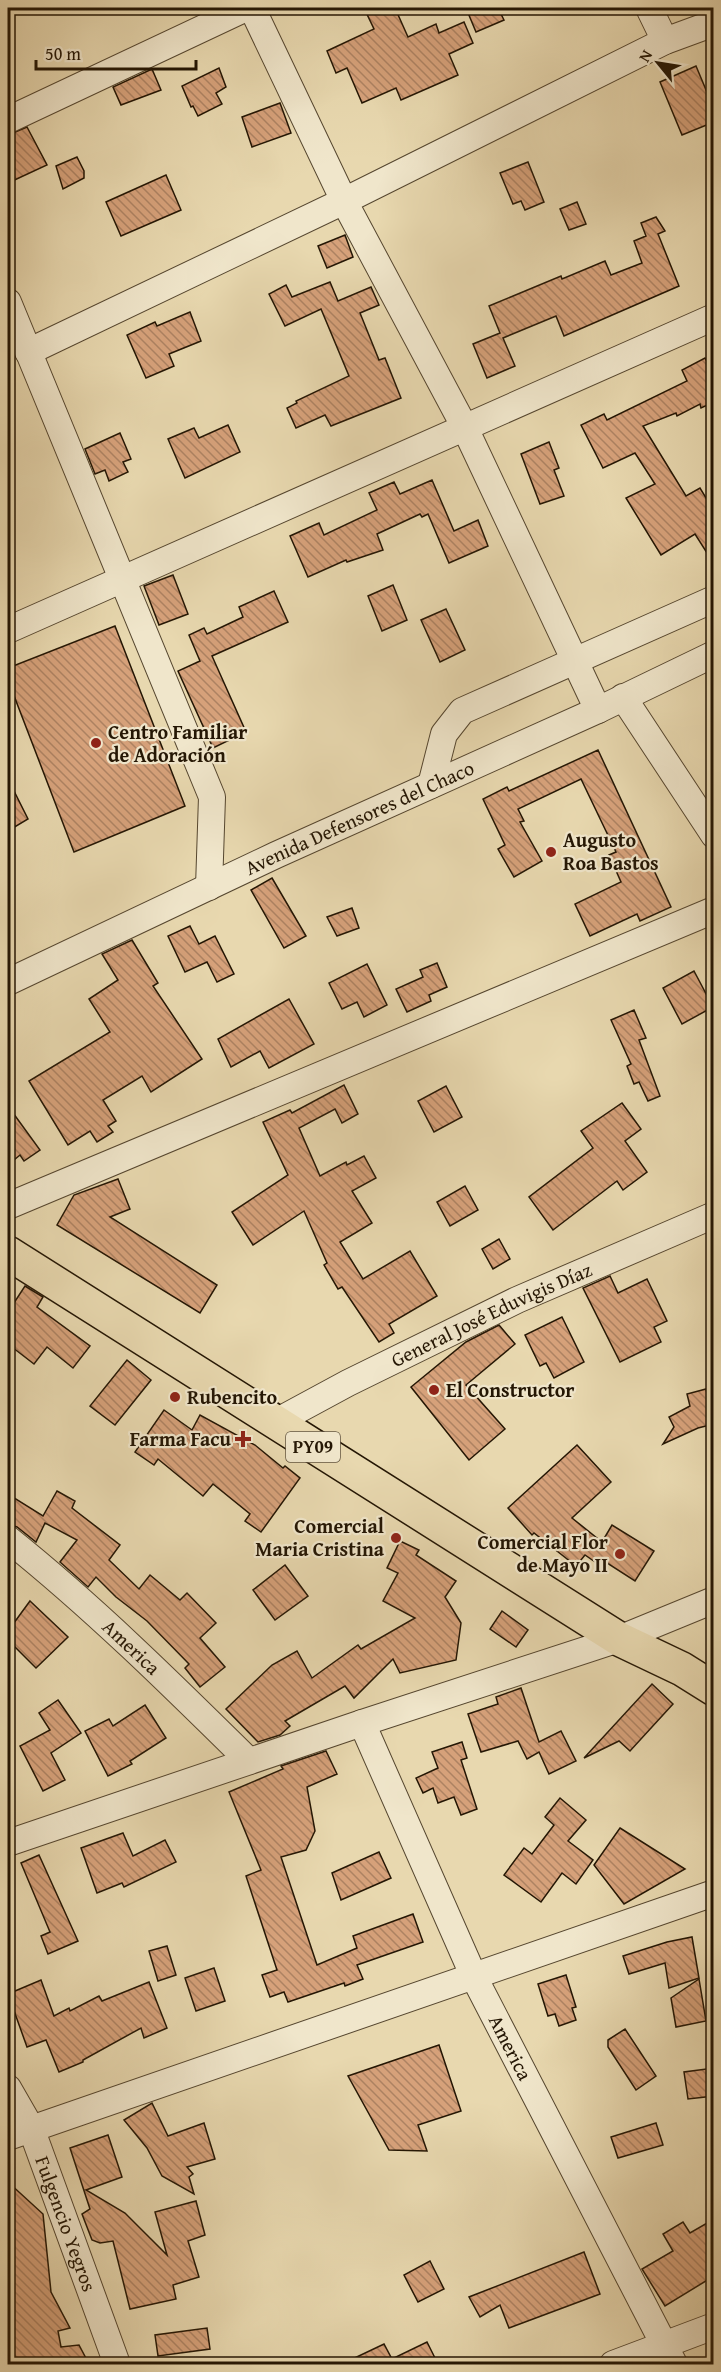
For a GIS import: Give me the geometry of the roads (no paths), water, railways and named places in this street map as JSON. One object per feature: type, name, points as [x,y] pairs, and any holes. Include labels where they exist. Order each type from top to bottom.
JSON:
[{"type":"highway","name":"PY09","points":[[8,1253],[619,1639],[682,1669],[714,1689]]},
{"type":"highway","name":"PY09","points":[[619,1639],[670,1684],[714,1713]]},
{"type":"street","points":[[8,120],[246,8]]},
{"type":"street","points":[[252,8],[344,201],[464,426],[598,711]]},
{"type":"street","points":[[649,8],[665,41]]},
{"type":"street","points":[[28,352],[344,201],[665,41],[714,23]]},
{"type":"street","points":[[8,302],[212,797],[209,887]]},
{"type":"street","points":[[8,630],[714,317]]},
{"type":"street","points":[[431,785],[444,734],[462,711],[714,599]]},
{"type":"street","name":"Avenida Defensores del Chaco","points":[[8,982],[431,785],[598,711],[714,654]]},
{"type":"street","points":[[623,697],[714,835]]},
{"type":"street","points":[[8,1206],[714,910]]},
{"type":"street","name":"General José Eduvigis Díaz","points":[[274,1423],[406,1353],[517,1300],[714,1215]]},
{"type":"street","name":"America","points":[[8,1539],[68,1588],[154,1667],[249,1761]]},
{"type":"street","points":[[8,1843],[362,1722],[619,1639],[714,1600]]},
{"type":"street","name":"America","points":[[362,1722],[474,1977],[670,2355]]},
{"type":"street","points":[[19,2132],[714,1893]]},
{"type":"street","name":"Fulgencio Yegros","points":[[8,2088],[19,2132],[117,2364]]},
{"type":"street","points":[[613,2364],[670,2355],[714,2326]]},
{"type":"place","name":"Centro Familiar de Adoración","points":[[96,743]]},
{"type":"place","name":"Augusto Roa Bastos","points":[[551,852]]},
{"type":"place","name":"El Constructor","points":[[434,1390]]},
{"type":"place","name":"Rubencito","points":[[175,1397]]},
{"type":"place","name":"Farma Facu","points":[[243,1439]]},
{"type":"place","name":"Comercial Maria Cristina","points":[[396,1538]]},
{"type":"place","name":"Comercial Flor de Mayo II","points":[[620,1554]]}]
